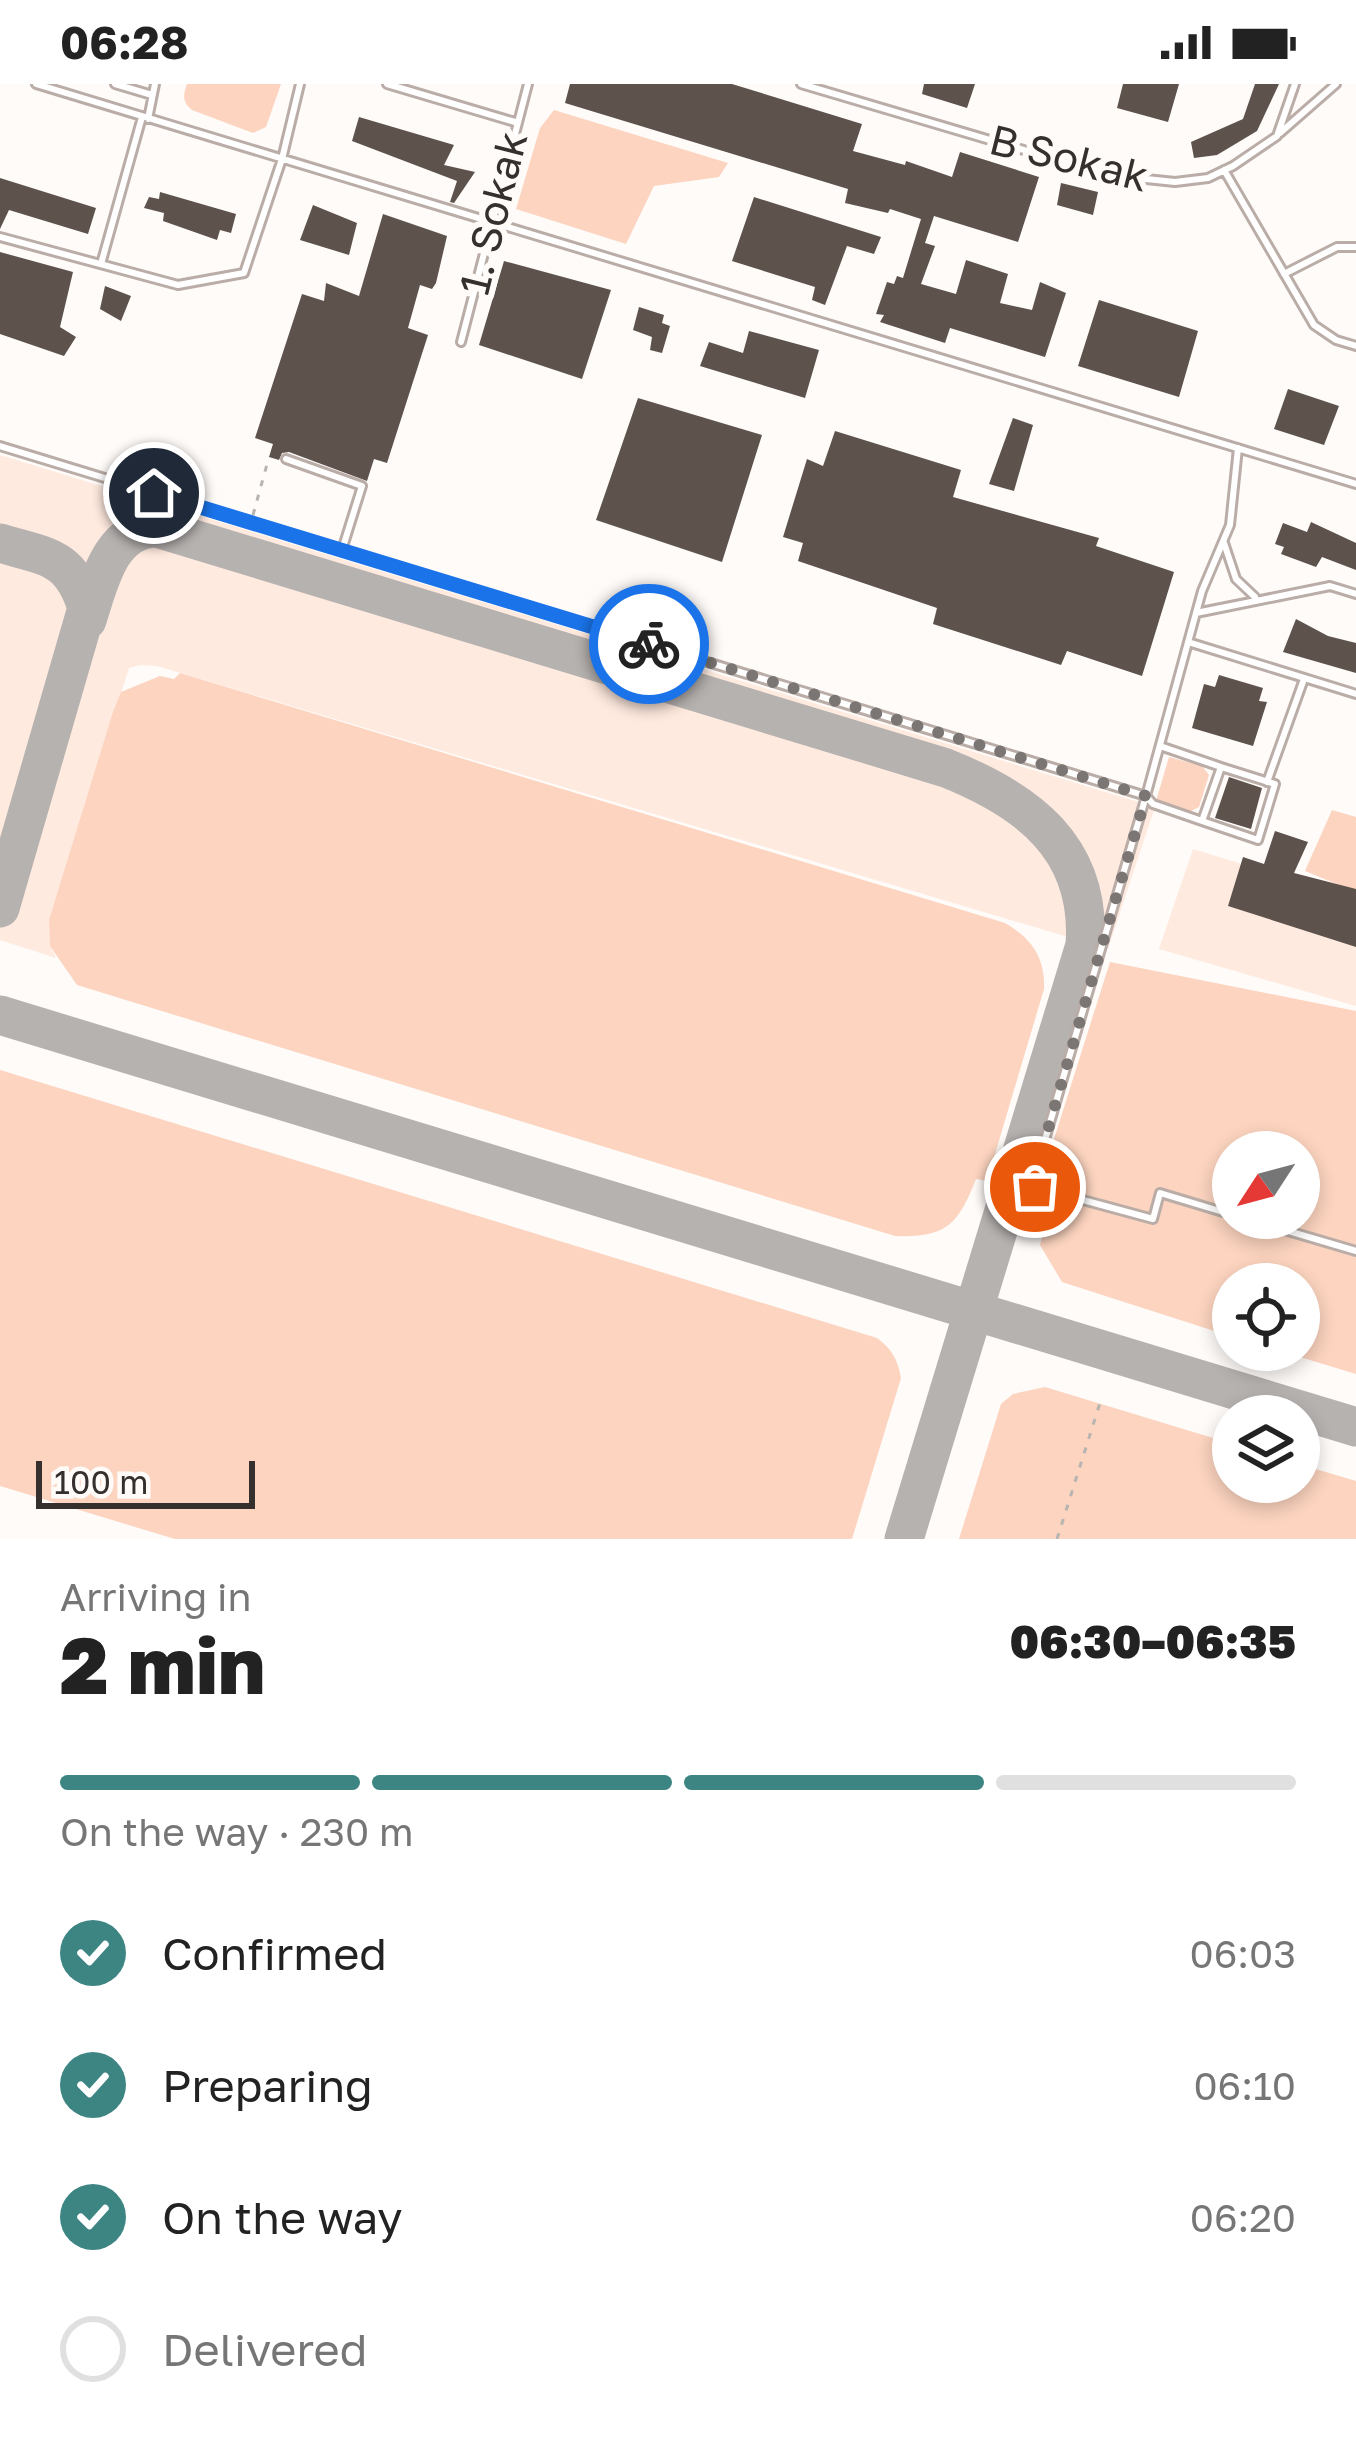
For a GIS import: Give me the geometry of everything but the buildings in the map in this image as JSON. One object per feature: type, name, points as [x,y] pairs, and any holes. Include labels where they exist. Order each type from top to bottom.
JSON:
[{"type":"lane","points":[[36,84],[1356,484]]},
{"type":"lane","points":[[115,84],[152,95]]},
{"type":"lane","points":[[101,264],[155,84]]},
{"type":"lane","points":[[0,237],[178,285],[244,273],[282,159],[300,84]]},
{"type":"lane","points":[[388,84],[515,122]]},
{"type":"lane","name":"1. Sokak","points":[[461,342],[528,84]]},
{"type":"lane","name":"B Sokak","points":[[801,84],[1108,175],[1174,182],[1208,178],[1224,170],[1277,136],[1336,84]]},
{"type":"lane","points":[[1277,136],[1295,84]]},
{"type":"lane","points":[[1224,170],[1314,325],[1356,346]]},
{"type":"lane","points":[[1284,274],[1336,247],[1356,247]]},
{"type":"lane","points":[[0,446],[1146,796],[1153,804],[1258,840],[1275,784],[1160,746]]},
{"type":"lane","points":[[1212,1209],[1160,1193],[1153,1219],[1035,1187],[1034,1177],[1196,613],[1235,503],[1238,448]]},
{"type":"lane","points":[[286,459],[362,486],[342,550]]},
{"type":"lane","points":[[1223,542],[1236,579],[1258,598]]},
{"type":"lane","points":[[1196,613],[1330,586],[1356,594]]},
{"type":"lane","points":[[1188,642],[1356,694]]},
{"type":"lane","points":[[1267,782],[1304,679]]},
{"type":"lane","points":[[1202,820],[1221,767]]},
{"type":"lane","points":[[1318,1239],[1356,1250]]},
{"type":"path","points":[[250,523],[269,457]]},
{"type":"path","points":[[1057,1539],[1100,1403]]},
{"type":"shaded area","points":[[187,84],[281,84],[266,127],[253,133],[192,110],[184,98]]},
{"type":"shaded area","points":[[554,110],[728,163],[719,177],[654,186],[626,244],[516,209],[540,128]]},
{"type":"shaded area","points":[[0,455],[1155,807],[1108,949],[157,666],[140,665],[129,668],[49,920],[50,946],[56,958],[0,940]]},
{"type":"shaded area","points":[[180,673],[1005,923],[1035,950],[1044,989],[987,1181],[976,1179],[963,1208],[948,1226],[927,1234],[895,1236],[77,985],[50,946],[49,920],[113,712],[121,692],[160,676],[174,679]]},
{"type":"shaded area","points":[[1169,757],[1202,766],[1209,775],[1199,807],[1189,812],[1156,801]]},
{"type":"shaded area","points":[[1332,810],[1356,817],[1356,892],[1305,871]]},
{"type":"shaded area","points":[[1193,849],[1356,899],[1356,1006],[1159,949]]},
{"type":"shaded area","points":[[1110,962],[1356,1011],[1356,1374],[1320,1363],[1320,1263],[1212,1263],[1212,1330],[1062,1282],[1040,1245],[1053,1189],[1041,1180]]},
{"type":"shaded area","points":[[0,1070],[877,1338],[894,1355],[901,1378],[852,1539],[175,1539],[0,1486]]},
{"type":"shaded area","points":[[1045,1387],[1212,1438],[1212,1503],[1320,1503],[1320,1470],[1356,1481],[1356,1539],[959,1539],[1001,1404],[1013,1394]]},
{"type":"taxiway","points":[[87,620],[117,547],[141,530],[157,528],[946,768],[1002,795],[1048,832],[1077,880],[1085,945],[904,1539]]},
{"type":"taxiway","points":[[0,543],[44,556],[65,568],[87,608],[0,908]]},
{"type":"taxiway","points":[[0,1015],[1356,1427]]},
{"type":"way so far","points":[[649,644],[1146,796],[1034,1177],[1035,1187]]},
{"type":"route","points":[[154,493],[649,644]]}]
